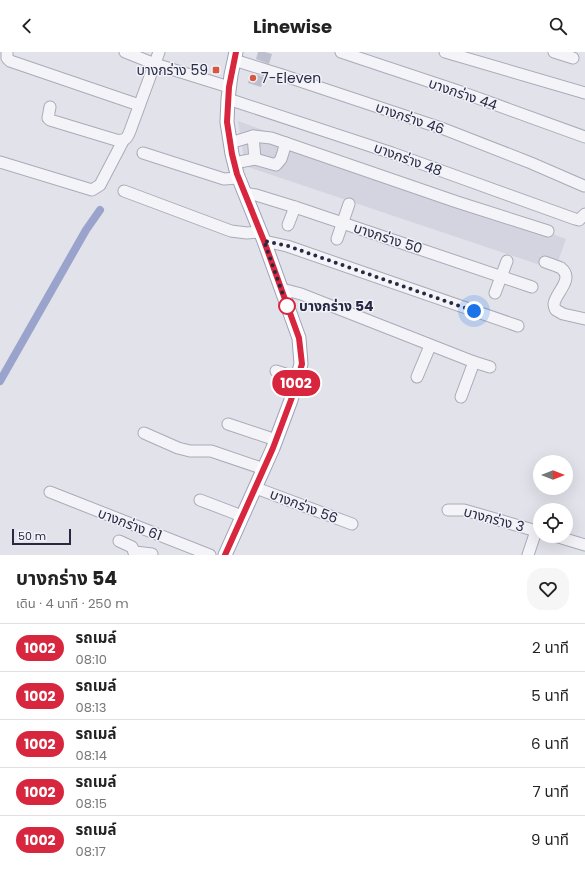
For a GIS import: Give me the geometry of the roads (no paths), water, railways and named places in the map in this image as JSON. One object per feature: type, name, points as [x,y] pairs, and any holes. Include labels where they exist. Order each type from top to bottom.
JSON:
[{"type":"main road","points":[[225,555],[276,440],[302,364],[299,338],[262,236],[238,178],[234,163],[227,122],[228,93],[235,56]]},
{"type":"street","points":[[7,52],[7,58],[10,61],[139,105]]},
{"type":"street","points":[[125,52],[228,93]]},
{"type":"street","points":[[0,162],[92,190],[100,184],[122,141],[127,138],[130,132],[159,52]]},
{"type":"street","name":"บางกร่าง 44","points":[[341,52],[461,92],[585,137]]},
{"type":"street","points":[[445,52],[585,93]]},
{"type":"street","points":[[554,52],[573,58]]},
{"type":"street","name":"บางกร่าง 46","points":[[235,56],[282,75],[444,129],[531,163],[584,186]]},
{"type":"street","name":"บางกร่าง 48","points":[[228,93],[575,219],[579,220],[585,214]]},
{"type":"street","points":[[50,107],[48,118],[50,120],[122,141]]},
{"type":"street","points":[[230,143],[254,136],[271,138],[457,202],[548,231]]},
{"type":"street","points":[[254,136],[255,159]]},
{"type":"street","points":[[234,163],[255,159],[276,165],[281,159],[286,143]]},
{"type":"street","points":[[143,153],[224,179],[238,178]]},
{"type":"street","points":[[124,191],[231,231],[262,236],[518,326]]},
{"type":"street","name":"บางกร่าง 50","points":[[244,193],[256,195],[295,207],[532,287]]},
{"type":"street","points":[[337,239],[349,204]]},
{"type":"street","points":[[288,225],[295,207]]},
{"type":"street","points":[[495,293],[507,261]]},
{"type":"street","points":[[545,262],[561,269],[564,274],[564,286],[554,304],[556,310],[563,314],[585,319]]},
{"type":"street","points":[[282,290],[301,294],[430,346],[490,367]]},
{"type":"street","points":[[417,377],[430,346]]},
{"type":"street","points":[[461,397],[474,362]]},
{"type":"street","points":[[276,371],[298,378]]},
{"type":"street","points":[[228,424],[276,440]]},
{"type":"street","points":[[144,433],[178,448],[190,451],[211,451],[264,469]]},
{"type":"street","name":"บางกร่าง 56","points":[[256,488],[352,524]]},
{"type":"street","name":"บางกร่าง 61","points":[[50,492],[210,555]]},
{"type":"street","points":[[200,500],[242,516]]},
{"type":"street","name":"บางกร่าง 3","points":[[448,510],[464,510],[533,530]]},
{"type":"street","points":[[119,541],[131,546],[135,554],[152,554]]},
{"type":"street","points":[[573,541],[585,545]]},
{"type":"street","points":[[528,555],[533,543]]},
{"type":"waterway","points":[[0,381],[86,230],[100,210]]},
{"type":"place","name":"บางกร่าง 59","points":[[216,70]]},
{"type":"place","name":"7-Eleven","points":[[253,78]]},
{"type":"place","name":"บางกร่าง 54","points":[[287,306]]}]
